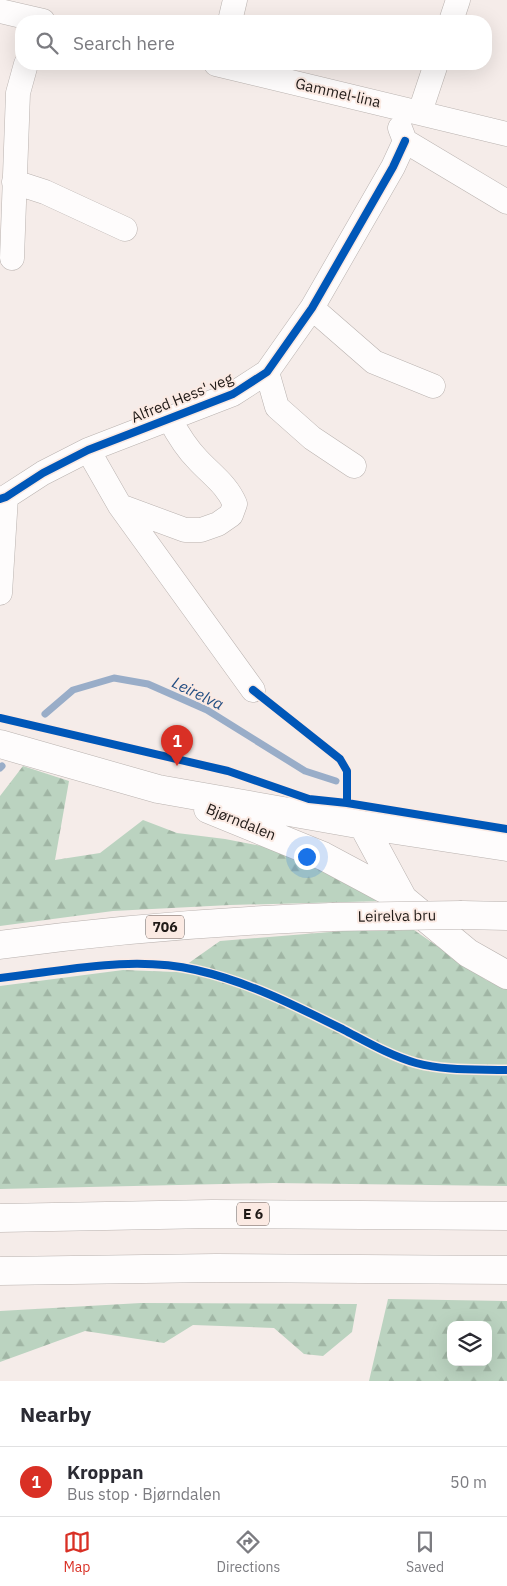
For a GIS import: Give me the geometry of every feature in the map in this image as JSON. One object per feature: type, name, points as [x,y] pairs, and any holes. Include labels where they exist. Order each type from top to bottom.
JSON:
[{"type":"main road","name":"Bjørndalen","points":[[0,744],[158,789],[363,825],[507,847]]},
{"type":"main road","name":"Bjørndalen","points":[[158,789],[323,856],[403,900],[468,953],[507,975]]},
{"type":"main road","name":"Bjørndalen","points":[[363,825],[403,900]]},
{"type":"main road","name":"Leirelva bru","points":[[0,945],[144,928],[275,919],[462,915],[507,916]]},
{"type":"main road","name":"E 6","points":[[0,1218],[212,1214],[507,1216]]},
{"type":"main road","points":[[0,1271],[216,1268],[507,1270]]},
{"type":"street","points":[[231,15],[235,0]]},
{"type":"street","points":[[453,15],[458,0]]},
{"type":"street","points":[[0,11],[16,15]]},
{"type":"street","points":[[12,258],[18,93],[24,70]]},
{"type":"street","name":"Gammel-lina","points":[[243,70],[392,105],[405,141]]},
{"type":"street","points":[[420,112],[434,70]]},
{"type":"street","points":[[392,105],[507,134]]},
{"type":"street","points":[[405,141],[507,202]]},
{"type":"street","name":"Alfred Hess' veg","points":[[3,498],[43,473],[88,450],[233,394],[267,372],[312,308],[393,167],[405,141]]},
{"type":"street","points":[[14,182],[45,192],[125,229]]},
{"type":"street","points":[[312,308],[374,362],[433,386]]},
{"type":"street","points":[[267,372],[277,407],[312,438],[354,466]]},
{"type":"street","points":[[120,506],[164,524],[186,530],[207,528],[218,524],[231,515],[235,504],[230,492],[198,460],[179,436],[170,418]]},
{"type":"street","points":[[88,450],[120,506],[253,690]]},
{"type":"street","points":[[0,593],[3,498]]},
{"type":"green space","points":[[23,766],[69,781],[55,860],[100,853],[143,820],[177,833],[225,839],[309,855],[384,901],[230,905],[113,911],[0,926],[0,796]]},
{"type":"green space","points":[[414,930],[486,980],[507,989],[507,1186],[273,1183],[0,1189],[0,986],[123,970],[176,972],[220,941],[342,931]]},
{"type":"green space","points":[[388,1299],[507,1301],[507,1381],[369,1381]]},
{"type":"green space","points":[[141,1303],[357,1304],[352,1332],[323,1356],[304,1354],[274,1328],[193,1325],[164,1343],[85,1331],[0,1362],[0,1311]]},
{"type":"waterway","name":"Leirelva","points":[[45,714],[73,690],[114,678],[148,684],[207,710],[305,771],[336,781]]},
{"type":"cycle path","points":[[0,499],[43,473],[88,450],[233,394],[267,372],[312,308],[393,167],[405,141]]},
{"type":"cycle path","points":[[253,690],[340,759],[347,771],[347,803]]},
{"type":"cycle path","points":[[0,718],[228,771],[309,799],[347,803],[507,829]]},
{"type":"cycle path","points":[[0,978],[73,968],[123,964],[172,966],[196,970],[235,981],[272,996],[397,1057],[427,1066],[507,1070]]},
{"type":"place","name":"Kroppan","points":[[177,766]]}]
